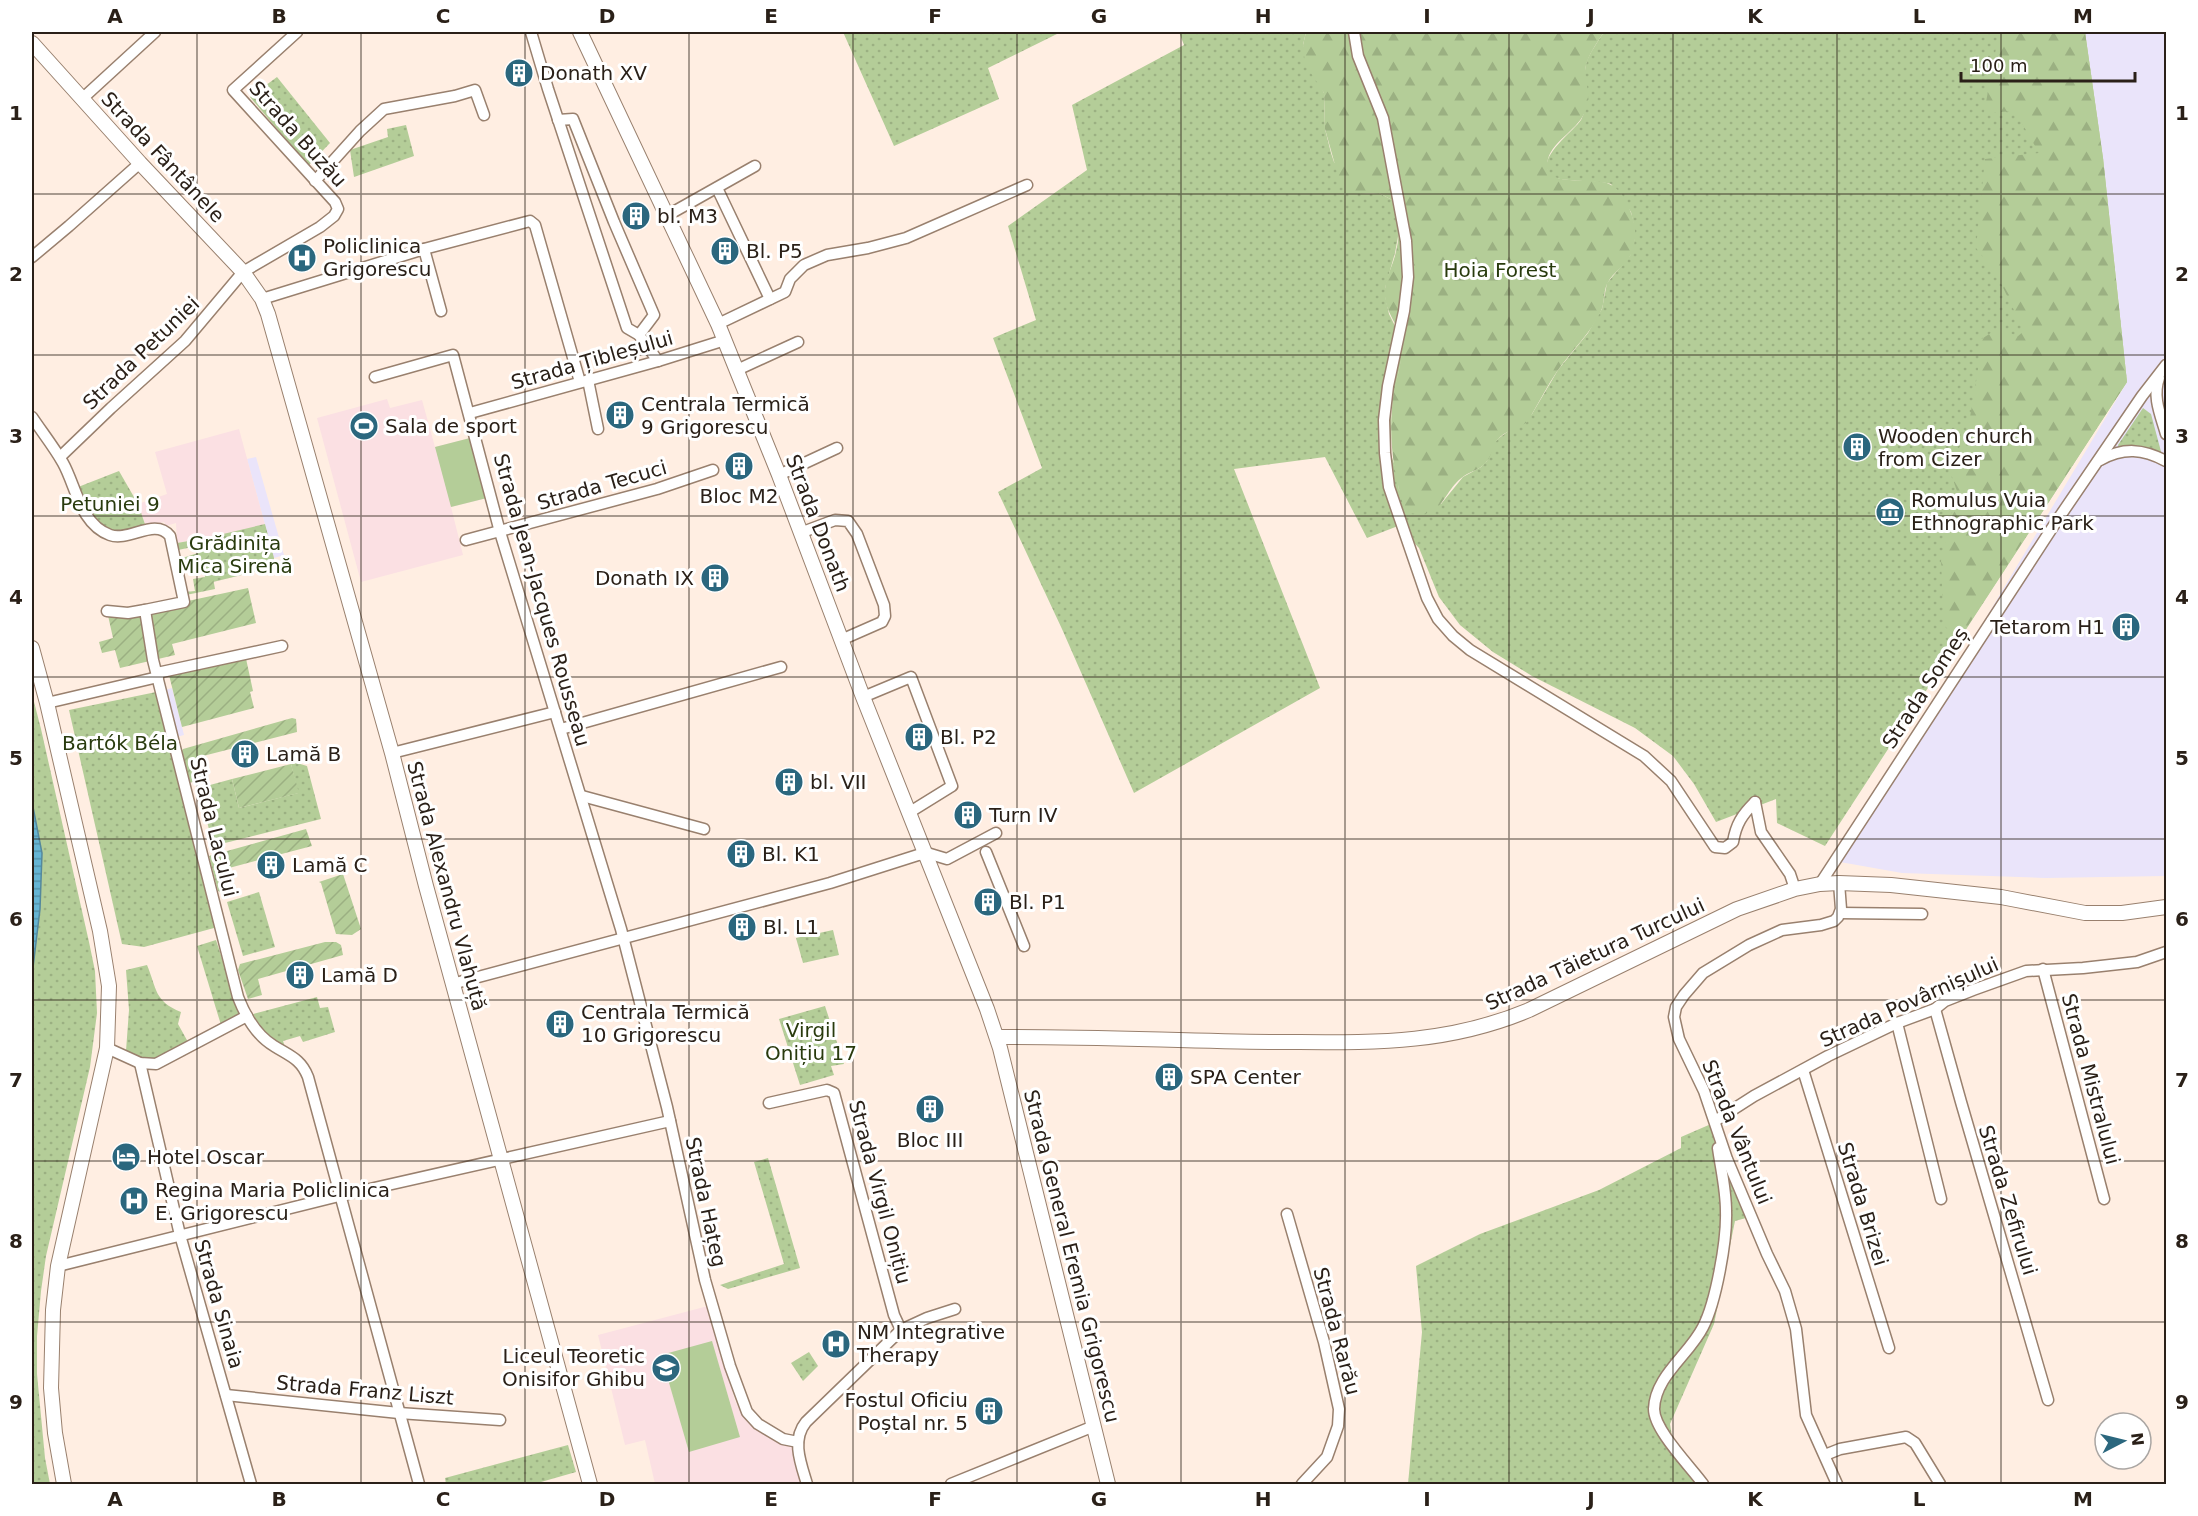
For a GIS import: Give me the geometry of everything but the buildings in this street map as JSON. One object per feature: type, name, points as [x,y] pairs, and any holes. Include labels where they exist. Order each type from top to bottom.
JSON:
[{"type":"main road","name":"Strada Donath","points":[[580,32],[725,340],[997,1037]]},
{"type":"main road","name":"Strada Fântânele","points":[[32,43],[140,163],[243,272],[262,299]]},
{"type":"main road","name":"Strada Alexandru Vlahuță","points":[[262,299],[298,413],[590,1485]]},
{"type":"main road","points":[[32,648],[47,703],[106,959],[109,986],[107,1048],[58,1266],[51,1354],[51,1389],[55,1433],[64,1485]]},
{"type":"main road","name":"Strada Tăietura Turcului","points":[[997,1037],[1306,1042],[1398,1041],[1434,1038],[1488,1026],[1519,1015],[1737,909],[1795,889],[1820,884],[1839,882],[1891,885],[2001,897],[2085,913],[2122,913],[2166,908]]},
{"type":"main road","name":"Strada General Eremia Grigorescu","points":[[997,1037],[1108,1485]]},
{"type":"street","points":[[83,98],[155,32]]},
{"type":"street","name":"Strada Buzău","points":[[243,272],[320,227],[334,216],[338,209],[335,202],[233,90],[297,32]]},
{"type":"street","points":[[531,32],[627,328],[639,335],[658,361]]},
{"type":"street","points":[[1354,32],[1358,56],[1383,118],[1406,241],[1408,277],[1404,311],[1388,386],[1384,420],[1385,453],[1389,487],[1427,598],[1438,619],[1470,650],[1644,756],[1671,781],[1715,847],[1725,848],[1733,842],[1736,825],[1755,802],[1761,832],[1790,874],[1795,889]]},
{"type":"street","points":[[315,181],[360,131],[384,109],[475,90],[484,115]]},
{"type":"street","points":[[558,120],[573,119],[654,315],[639,335]]},
{"type":"street","points":[[32,257],[140,163]]},
{"type":"street","points":[[668,215],[755,166]]},
{"type":"street","points":[[718,324],[785,292],[790,279],[804,265],[827,255],[906,238],[1027,185]]},
{"type":"street","points":[[717,188],[770,299]]},
{"type":"street","points":[[262,299],[424,249],[531,221],[535,225],[598,429]]},
{"type":"street","points":[[424,249],[441,311]]},
{"type":"street","name":"Strada Petuniei","points":[[60,457],[185,341],[243,272]]},
{"type":"street","name":"Strada Țibleșului","points":[[470,413],[725,340]]},
{"type":"street","points":[[737,370],[798,342]]},
{"type":"street","name":"Strada Jean-Jacques Rousseau","points":[[375,377],[453,355],[500,532],[582,796]]},
{"type":"street","points":[[2164,369],[2156,392],[2166,434]]},
{"type":"street","name":"Strada Someș","points":[[1820,884],[2001,604],[2097,461],[2164,369]]},
{"type":"street","points":[[32,417],[60,457],[76,497],[98,528],[110,535],[124,536],[157,529],[166,532],[173,542],[184,602],[128,613],[106,611]]},
{"type":"street","points":[[779,475],[837,448]]},
{"type":"street","points":[[2097,461],[2110,454],[2127,450],[2146,452],[2166,461]]},
{"type":"street","name":"Strada Tecuci","points":[[500,532],[657,489],[713,470]]},
{"type":"street","points":[[800,533],[835,520],[848,521],[857,534],[873,574],[884,605],[885,616],[882,622],[841,640]]},
{"type":"street","points":[[466,540],[500,532]]},
{"type":"street","name":"Strada Lacului","points":[[145,610],[157,675],[238,997],[247,1016],[268,1041],[298,1060],[304,1067],[419,1485]]},
{"type":"street","points":[[47,703],[282,646]]},
{"type":"street","points":[[561,729],[782,667]]},
{"type":"street","points":[[863,697],[911,677],[952,786],[910,812]]},
{"type":"street","points":[[392,753],[555,712]]},
{"type":"street","points":[[582,796],[704,829]]},
{"type":"street","name":"Strada Hațeg","points":[[582,796],[623,939],[670,1121],[705,1280],[741,1399],[747,1412],[758,1424],[783,1439],[798,1442]]},
{"type":"street","points":[[452,984],[830,883],[927,853],[947,859],[996,833]]},
{"type":"street","points":[[986,852],[1024,946]]},
{"type":"street","points":[[1839,882],[1840,913],[1922,914]]},
{"type":"street","name":"Strada Vântului","points":[[1837,1485],[1825,1455],[1812,1433],[1806,1415],[1792,1311],[1716,1127],[1704,1090],[1679,1040],[1674,1017],[1676,1007],[1693,982],[1703,973],[1749,945],[1782,930],[1821,925],[1834,921],[1840,913]]},
{"type":"street","name":"Strada Povârnișului","points":[[1716,1127],[1734,1108],[1803,1070],[1897,1023],[1935,1009],[1945,1001],[1973,990],[2026,971],[2137,962],[2166,951]]},
{"type":"street","name":"Strada Mistralului","points":[[2043,969],[2103,1199]]},
{"type":"street","name":"Strada Zefirului","points":[[1935,1009],[2048,1400]]},
{"type":"street","points":[[107,1048],[140,1063],[156,1064],[247,1016]]},
{"type":"street","points":[[1897,1023],[1941,1199]]},
{"type":"street","name":"Strada Sinaia","points":[[140,1063],[180,1235],[251,1485]]},
{"type":"street","name":"Strada Brizei","points":[[1803,1070],[1889,1348]]},
{"type":"street","name":"Strada Virgil Onițiu","points":[[769,1103],[827,1090],[834,1093],[900,1330]]},
{"type":"street","points":[[58,1266],[339,1196],[670,1121]]},
{"type":"street","points":[[1703,1485],[1658,1424],[1654,1410],[1657,1392],[1696,1340],[1704,1326],[1713,1300],[1720,1268],[1726,1213],[1716,1127]]},
{"type":"street","name":"Strada Rarău","points":[[1287,1214],[1324,1342],[1339,1409],[1338,1426],[1327,1457],[1302,1485]]},
{"type":"street","points":[[807,1485],[798,1442],[799,1433],[806,1422],[900,1330],[920,1320],[955,1309]]},
{"type":"street","name":"Strada Franz Liszt","points":[[226,1395],[399,1413],[500,1420]]},
{"type":"street","points":[[951,1485],[1094,1426]]},
{"type":"street","points":[[1825,1455],[1840,1449],[1906,1437],[1915,1443],[1940,1485]]},
{"type":"shaded area","points":[[2085,32],[2166,32],[2166,876],[2045,878],[1902,873],[1840,862],[2127,382],[2103,158]]},
{"type":"shaded area","points":[[387,399],[390,408],[422,400],[435,447],[470,438],[487,498],[451,507],[463,555],[361,582],[317,418]]},
{"type":"shaded area","name":"Grădinița Mica Sirenă","points":[[239,429],[274,558],[274,567],[213,582],[206,538],[177,543],[176,523],[166,526],[164,522],[146,527],[138,504],[167,494],[155,452]]},
{"type":"shaded area","points":[[256,457],[284,555],[274,558],[247,459]]},
{"type":"shaded area","points":[[172,688],[184,735],[173,738],[161,691]]},
{"type":"shaded area","name":"Liceul Teoretic Onisifor Ghibu","points":[[708,1306],[735,1401],[743,1416],[756,1428],[781,1443],[793,1445],[803,1484],[655,1484],[645,1440],[625,1445],[598,1335]]},
{"type":"green space","points":[[843,32],[1061,32],[988,68],[999,99],[894,146]]},
{"type":"green space","points":[[1179,32],[1306,32],[1303,45],[1324,93],[1325,129],[1334,162],[1361,194],[1379,193],[1394,201],[1400,226],[1385,296],[1389,314],[1401,338],[1402,356],[1391,409],[1391,455],[1397,472],[1399,490],[1441,504],[1463,477],[1487,461],[1493,444],[1499,438],[1532,414],[1558,370],[1588,333],[1602,309],[1607,283],[1630,256],[1635,238],[1631,212],[1611,184],[1555,178],[1547,169],[1547,162],[1556,146],[1584,114],[1586,64],[1604,32],[2085,32],[2103,158],[2127,382],[1825,846],[1777,823],[1776,799],[1716,822],[1694,784],[1673,756],[1635,728],[1532,676],[1493,652],[1460,625],[1439,597],[1419,548],[1398,526],[1367,538],[1325,457],[1234,469],[1320,688],[1134,793],[1062,629],[998,492],[1042,468],[993,338],[1036,320],[1008,226],[1087,170],[1072,105],[1184,45]]},
{"type":"green space","name":"Hoia Forest","points":[[1306,32],[1604,32],[1587,62],[1586,109],[1578,123],[1551,152],[1547,169],[1551,175],[1559,178],[1601,182],[1616,188],[1626,201],[1635,227],[1631,255],[1607,284],[1597,319],[1558,370],[1528,421],[1500,437],[1485,464],[1457,482],[1442,503],[1430,512],[1410,513],[1404,507],[1393,458],[1392,408],[1402,349],[1399,334],[1386,304],[1385,289],[1398,236],[1394,201],[1379,193],[1361,194],[1352,191],[1339,179],[1325,129],[1324,93],[1305,64],[1303,45]]},
{"type":"green space","points":[[1999,32],[2085,32],[2103,158],[2127,382],[1958,641],[1944,625],[1941,561],[1957,491],[1946,460],[1966,441],[1978,370],[1980,340],[1997,329],[2018,336],[2024,331],[1996,273],[1976,248],[1985,159],[2039,153],[2015,111],[1984,113]]},
{"type":"green space","points":[[277,77],[330,143],[308,166],[250,97]]},
{"type":"green space","points":[[406,125],[414,156],[354,177],[350,150],[388,137],[387,129]]},
{"type":"green space","points":[[2143,408],[2151,414],[2163,459],[2119,451],[2118,445]]},
{"type":"green space","points":[[470,438],[487,498],[451,507],[435,447]]},
{"type":"green space","name":"Petuniei 9","points":[[119,471],[138,504],[147,530],[124,536],[98,528],[73,489]]},
{"type":"green space","name":"Grădinița Mica Sirenă","points":[[265,524],[274,558],[274,567],[213,582],[206,538]]},
{"type":"green space","points":[[206,538],[215,589],[186,595],[185,592],[195,591],[193,579],[205,577],[204,568],[181,571],[179,559],[198,553],[197,546],[178,550],[177,543]]},
{"type":"green space","points":[[248,588],[256,623],[172,644],[175,655],[120,668],[115,650],[102,653],[99,642],[113,638],[107,611],[137,612]]},
{"type":"green space","points":[[245,654],[253,691],[250,692],[254,708],[182,727],[168,671]]},
{"type":"green space","name":"Bartók Béla","points":[[161,691],[218,917],[214,928],[144,947],[122,944],[69,710]]},
{"type":"green space","points":[[32,694],[95,971],[97,1013],[90,1067],[46,1256],[41,1291],[37,1336],[37,1374],[45,1458],[50,1484],[32,1484],[32,976],[40,909],[42,853],[32,802]]},
{"type":"green space","points":[[292,718],[296,719],[297,732],[199,757],[204,779],[189,783],[181,753],[183,749]]},
{"type":"green space","points":[[291,764],[307,766],[321,819],[213,846],[199,788],[232,779],[239,808],[298,793]]},
{"type":"green space","points":[[291,764],[299,793],[239,808],[232,779]]},
{"type":"green space","points":[[306,829],[312,846],[229,868],[234,888],[218,891],[209,856]]},
{"type":"green space","points":[[343,874],[361,929],[352,935],[336,934],[319,882]]},
{"type":"green space","points":[[259,892],[275,947],[243,956],[227,902]]},
{"type":"green space","points":[[833,930],[839,955],[803,963],[796,938]]},
{"type":"green space","points":[[216,940],[240,1014],[221,1025],[197,946]]},
{"type":"green space","points":[[325,942],[336,942],[341,945],[343,955],[258,979],[262,995],[248,999],[238,970],[240,964]]},
{"type":"green space","points":[[147,965],[161,999],[181,1012],[178,1024],[188,1042],[148,1062],[126,1051],[129,1010],[126,970]]},
{"type":"green space","points":[[317,997],[320,1008],[328,1007],[335,1032],[303,1042],[300,1036],[283,1041],[285,1047],[262,1029],[253,1014]]},
{"type":"green space","name":"Virgil Onițiu 17","points":[[825,1006],[844,1064],[831,1066],[834,1075],[800,1085],[779,1019]]},
{"type":"green space","points":[[1711,1124],[1716,1149],[1746,1218],[1735,1221],[1714,1324],[1670,1424],[1674,1449],[1703,1484],[1408,1484],[1422,1332],[1416,1266],[1480,1234],[1599,1190],[1681,1148],[1681,1137]]},
{"type":"green space","points":[[768,1158],[800,1268],[728,1289],[720,1285],[784,1264],[754,1162]]},
{"type":"green space","points":[[712,1341],[740,1437],[689,1452],[661,1355]]},
{"type":"green space","points":[[809,1352],[818,1366],[803,1381],[791,1363]]},
{"type":"green space","points":[[568,1445],[576,1472],[534,1484],[446,1484],[445,1478]]},
{"type":"water","points":[[32,802],[42,853],[40,909],[32,976]]},
{"type":"place","name":"Donath XV","points":[[519,73]]},
{"type":"place","name":"bl. M3","points":[[636,216]]},
{"type":"place","name":"Bl. P5","points":[[725,251]]},
{"type":"place","name":"Policlinica Grigorescu","points":[[302,258]]},
{"type":"place","name":"Centrala Termică 9 Grigorescu","points":[[620,415]]},
{"type":"place","name":"Sala de sport","points":[[364,426]]},
{"type":"place","name":"Wooden church from Cizer","points":[[1857,447]]},
{"type":"place","name":"Bloc M2","points":[[739,466]]},
{"type":"place","name":"Romulus Vuia Ethnographic Park","points":[[1890,512]]},
{"type":"place","name":"Donath IX","points":[[715,578]]},
{"type":"place","name":"Tetarom H1","points":[[2126,627]]},
{"type":"place","name":"Bl. P2","points":[[919,737]]},
{"type":"place","name":"Lamă B","points":[[245,754]]},
{"type":"place","name":"bl. VII","points":[[789,782]]},
{"type":"place","name":"Turn IV","points":[[968,815]]},
{"type":"place","name":"Bl. K1","points":[[741,854]]},
{"type":"place","name":"Lamă C","points":[[271,865]]},
{"type":"place","name":"Bl. P1","points":[[988,902]]},
{"type":"place","name":"Bl. L1","points":[[742,927]]},
{"type":"place","name":"Lamă D","points":[[300,975]]},
{"type":"place","name":"Centrala Termică 10 Grigorescu","points":[[560,1024]]},
{"type":"place","name":"SPA Center","points":[[1169,1077]]},
{"type":"place","name":"Bloc III","points":[[930,1109]]},
{"type":"place","name":"Hotel Oscar","points":[[126,1157]]},
{"type":"place","name":"Regina Maria Policlinica E. Grigorescu","points":[[134,1201]]},
{"type":"place","name":"NM Integrative Therapy","points":[[836,1344]]},
{"type":"place","name":"Liceul Teoretic Onisifor Ghibu","points":[[666,1368]]},
{"type":"place","name":"Fostul Oficiu Poștal nr. 5","points":[[989,1411]]}]
